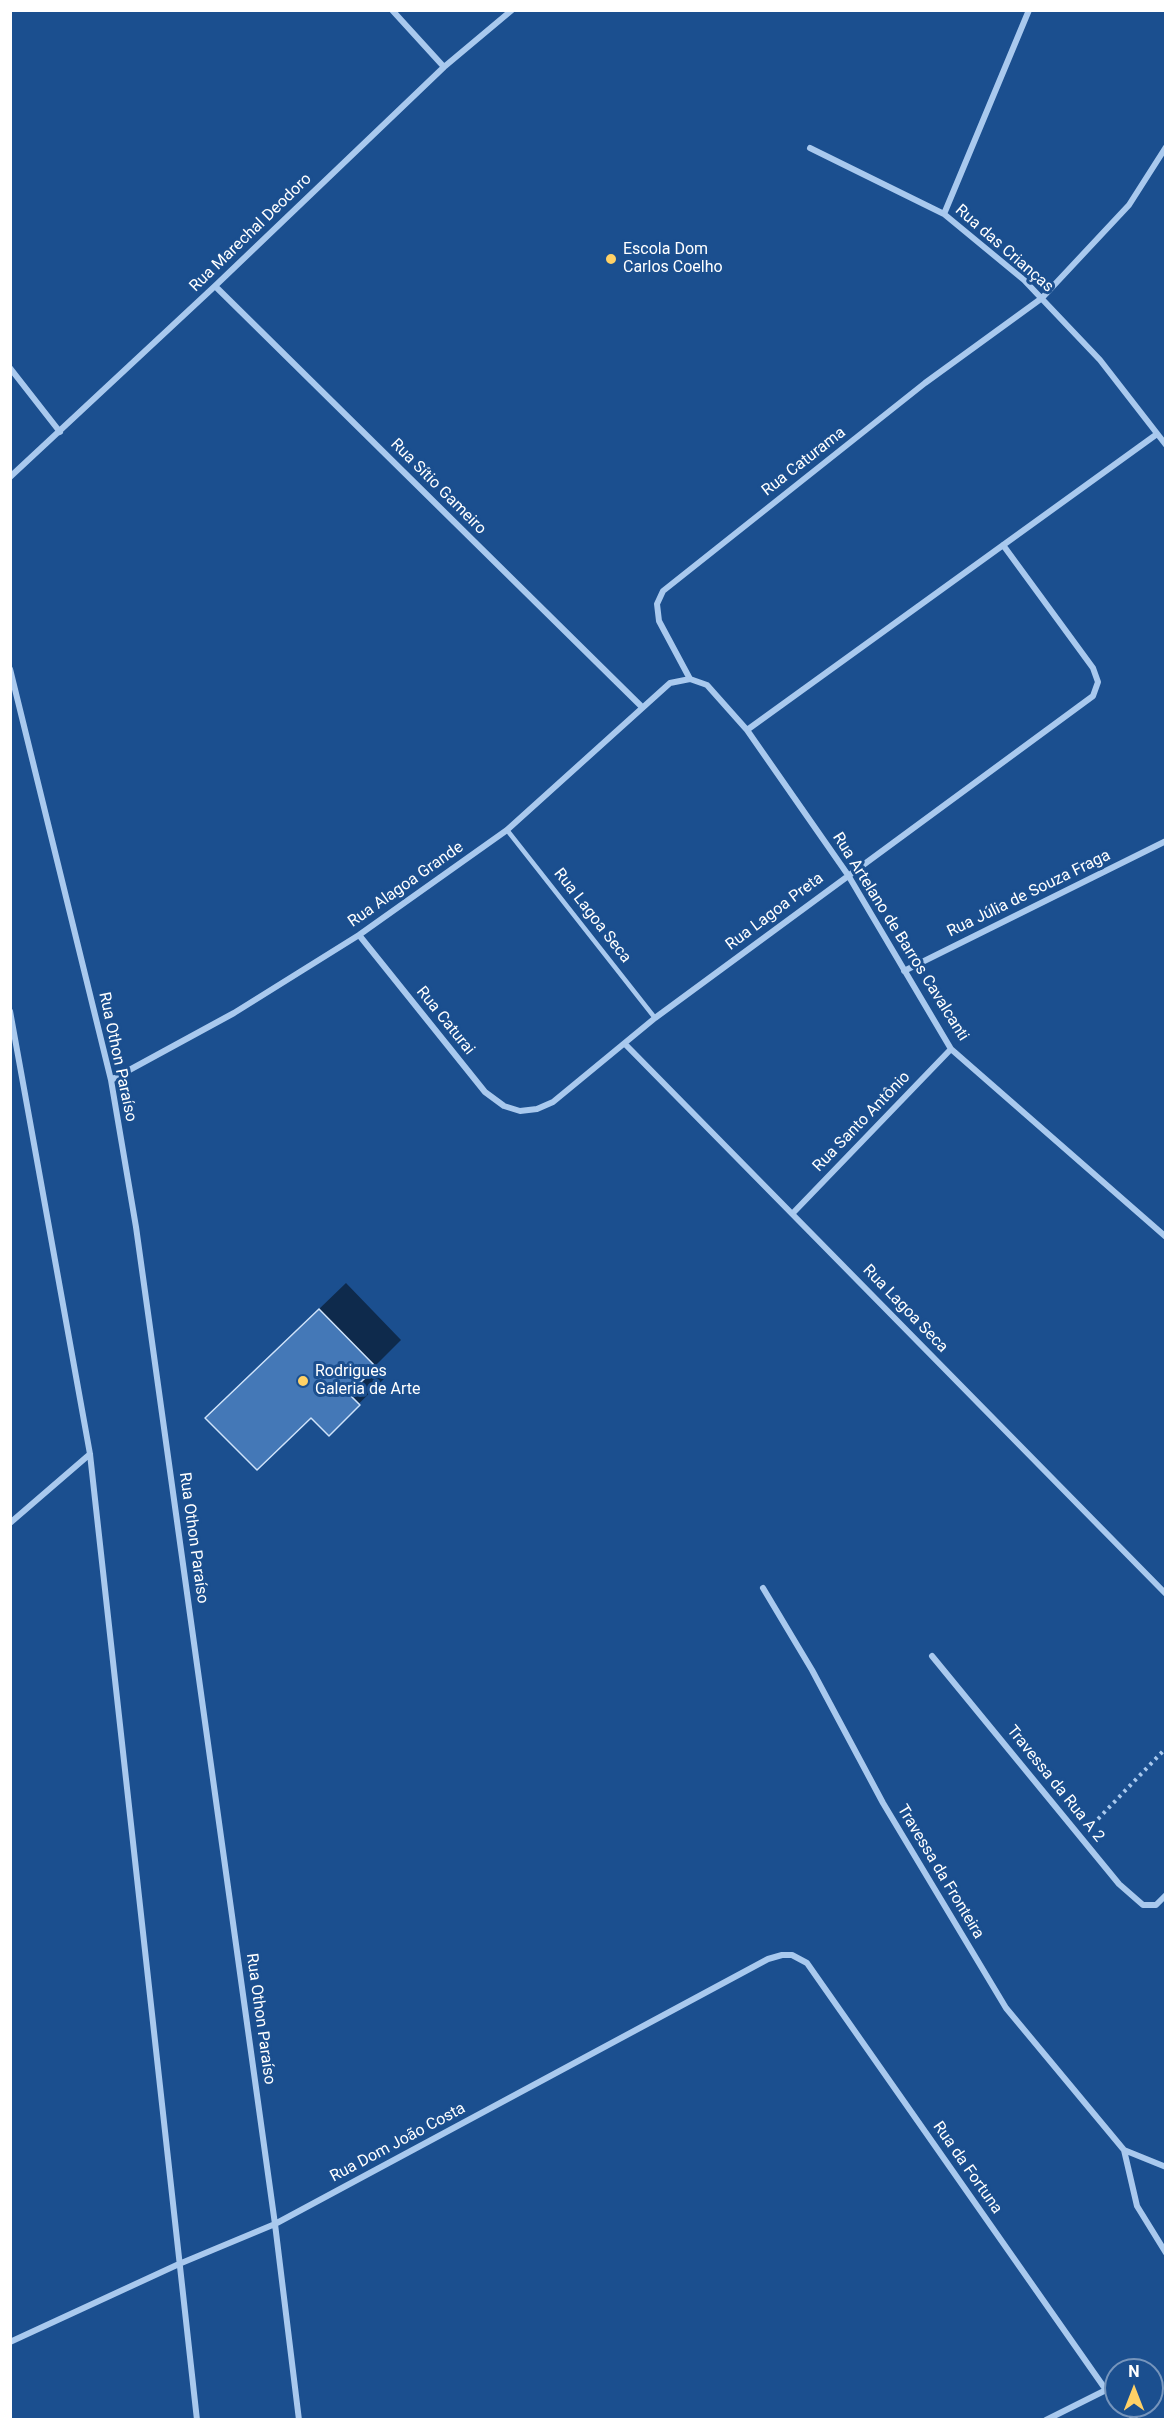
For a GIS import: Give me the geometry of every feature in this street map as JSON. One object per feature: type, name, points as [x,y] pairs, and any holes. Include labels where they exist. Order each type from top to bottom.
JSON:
[{"type":"street","points":[[392,10],[444,66]]},
{"type":"street","name":"Rua Marechal Deodoro","points":[[10,477],[215,286],[444,66],[512,10]]},
{"type":"street","points":[[944,214],[1029,10]]},
{"type":"street","name":"Rua Caturama","points":[[690,679],[659,621],[657,604],[663,591],[925,383],[1042,298],[1129,205],[1166,147]]},
{"type":"street","name":"Rua das Crianças","points":[[810,148],[944,214],[1024,280],[1100,360],[1166,445]]},
{"type":"street","name":"Rua Sítio Gameiro","points":[[215,286],[642,707]]},
{"type":"street","points":[[10,368],[60,432]]},
{"type":"street","points":[[747,730],[1157,434]]},
{"type":"street","name":"Rua Lagoa Preta","points":[[520,1111],[537,1109],[553,1102],[655,1018],[1093,696],[1098,682],[1093,668],[1003,545]]},
{"type":"street","name":"Rua Othon Paraíso","points":[[10,669],[111,1080],[136,1227],[275,2224],[299,2420]]},
{"type":"street","name":"Rua Alagoa Grande","points":[[111,1080],[234,1013],[359,935],[507,830],[670,683],[690,679]]},
{"type":"street","name":"Rua Artelano de Barros Cavalcanti","points":[[690,679],[707,685],[747,730],[848,874],[951,1049],[1166,1237]]},
{"type":"street","name":"Rua Júlia de Souza Fraga","points":[[904,971],[1166,841]]},
{"type":"street","name":"Rua Caturai","points":[[359,935],[485,1092],[504,1106],[520,1111]]},
{"type":"street","points":[[10,1011],[90,1454],[197,2420]]},
{"type":"street","name":"Rua Lagoa Seca","points":[[625,1044],[1166,1594]]},
{"type":"street","name":"Rua Santo Antônio","points":[[793,1213],[951,1049]]},
{"type":"street","points":[[10,1523],[90,1454]]},
{"type":"street","name":"Travessa da Fronteira","points":[[763,1588],[812,1670],[883,1803],[1006,2008],[1124,2150],[1137,2206],[1166,2253]]},
{"type":"street","name":"Travessa da Rua A 2","points":[[932,1656],[1119,1884],[1143,1905],[1156,1905],[1166,1895]]},
{"type":"street","name":"Rua Dom João Costa","points":[[10,2342],[179,2264],[275,2224],[768,1959],[792,1955]]},
{"type":"street","name":"Rua da Fortuna","points":[[792,1955],[807,1963],[1104,2387]]},
{"type":"street","name":"Travessa da Fronteira","points":[[1124,2150],[1166,2167]]},
{"type":"street","points":[[1046,2420],[1104,2391]]},
{"type":"lane","name":"Rua Lagoa Seca","points":[[507,830],[655,1018]]},
{"type":"path","points":[[1080,1837],[1166,1748]]},
{"type":"building","name":"Rodrigues Galeria de Arte","points":[[319,1309],[376,1367],[349,1394],[360,1405],[329,1436],[311,1418],[257,1470],[205,1418]]},
{"type":"place","name":"Escola Dom Carlos Coelho","points":[[611,259]]},
{"type":"place","name":"Rodrigues Galeria de Arte","points":[[303,1381]]}]
